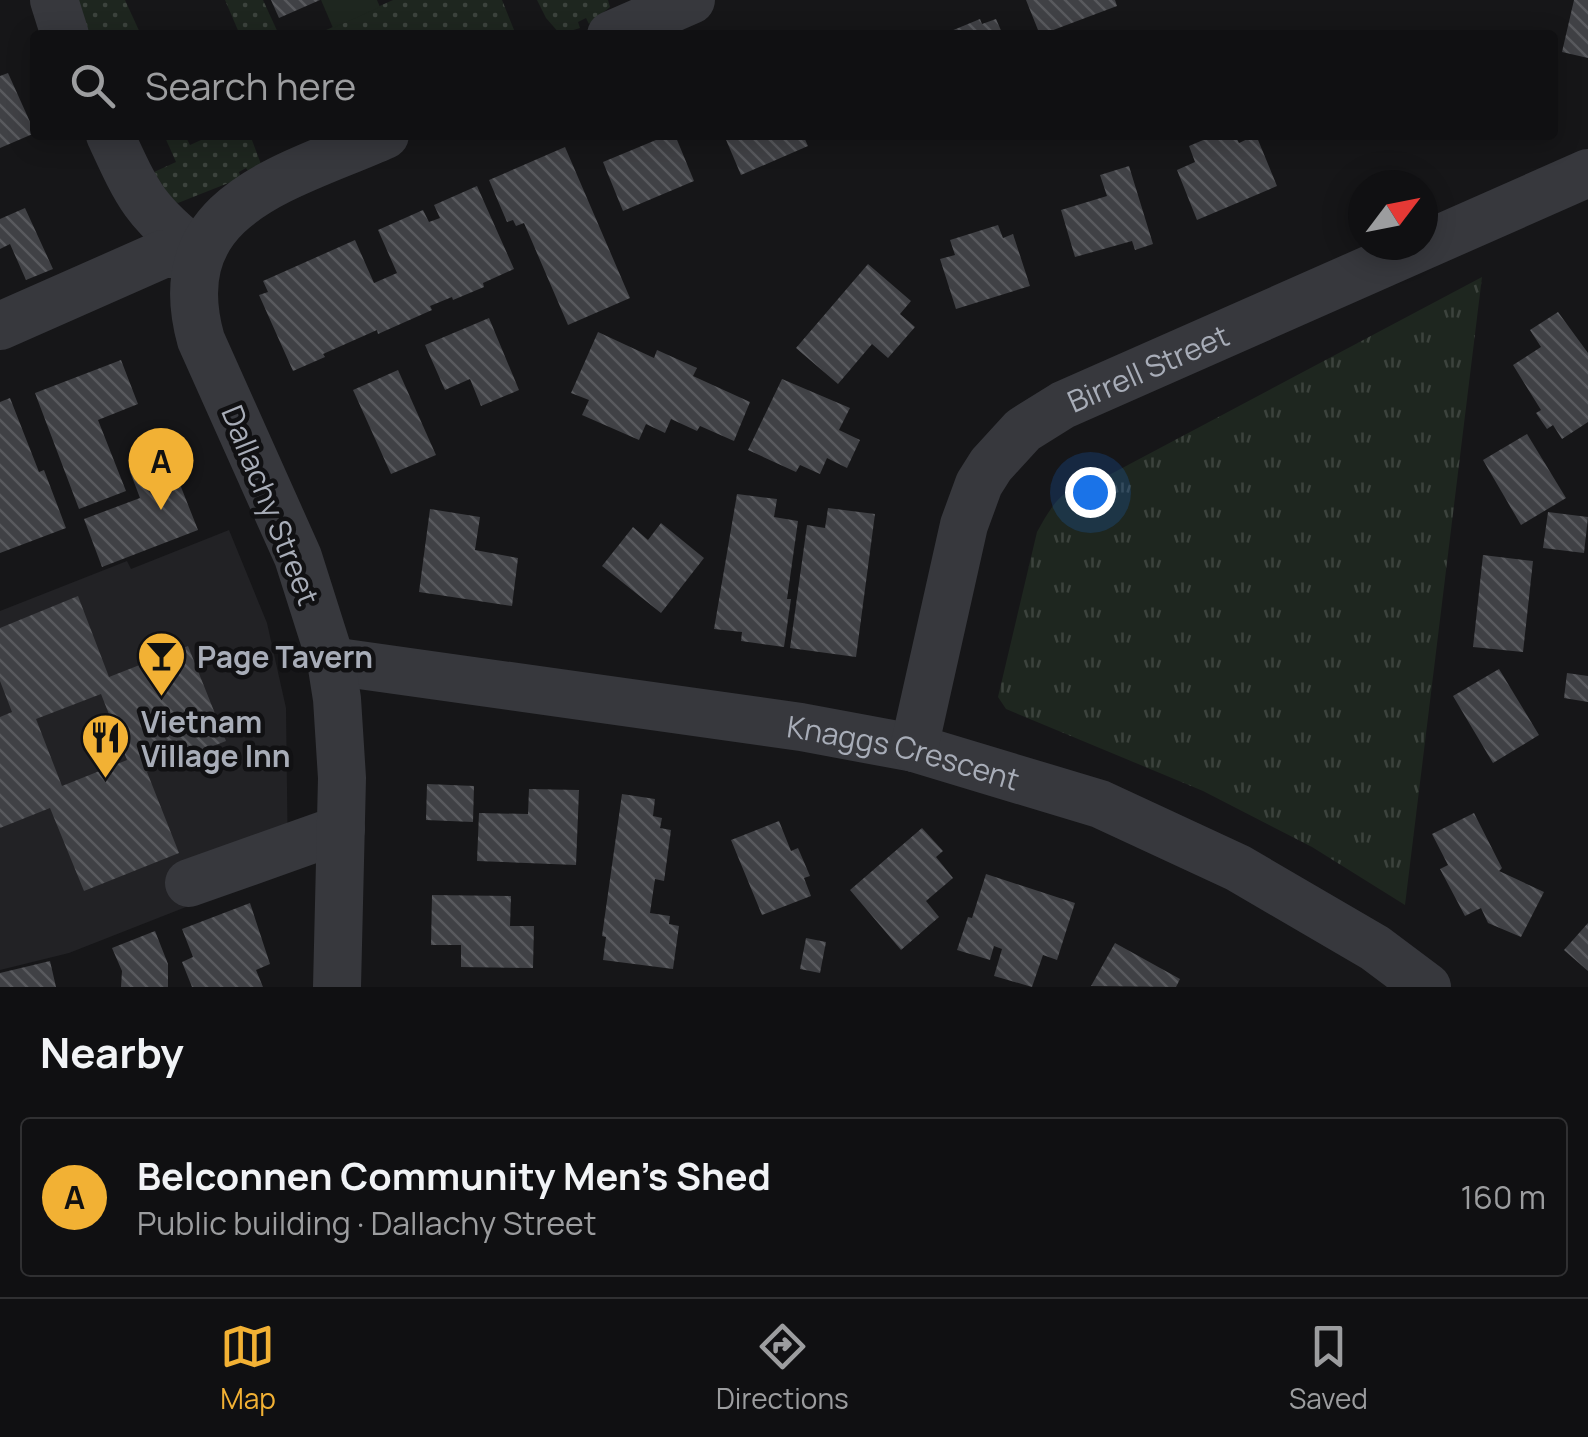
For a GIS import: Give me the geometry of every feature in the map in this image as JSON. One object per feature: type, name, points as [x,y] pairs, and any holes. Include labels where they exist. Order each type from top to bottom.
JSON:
[{"type":"street","points":[[54,0],[63,30]]},
{"type":"street","points":[[620,30],[666,5]]},
{"type":"street","points":[[112,140],[146,207],[166,229],[199,254]]},
{"type":"street","name":"Dallachy Street","points":[[338,987],[342,778],[337,699],[330,661],[298,557],[202,340],[192,307],[199,254],[222,217],[259,191],[375,140]]},
{"type":"street","name":"Birrell Street","points":[[914,748],[964,526],[978,484],[1023,430],[1063,405],[1588,173]]},
{"type":"street","points":[[0,326],[163,254],[199,254]]},
{"type":"street","name":"Knaggs Crescent","points":[[330,661],[801,727],[914,748],[1100,804],[1238,868],[1375,948],[1427,987]]},
{"type":"street","points":[[189,883],[340,829]]},
{"type":"shaded area","points":[[229,530],[267,623],[286,708],[288,867],[69,953],[0,970],[0,611],[127,561],[131,569]]},
{"type":"green space","points":[[75,0],[125,0],[139,30],[83,30]]},
{"type":"green space","points":[[225,0],[263,0],[277,30],[238,30]]},
{"type":"green space","points":[[321,0],[377,0],[380,7],[333,28]]},
{"type":"green space","points":[[393,0],[502,0],[514,30],[326,30]]},
{"type":"green space","points":[[537,0],[608,0],[610,7],[589,24],[586,18],[578,22],[580,28],[573,30],[556,30]]},
{"type":"green space","points":[[166,140],[188,140],[190,145],[201,140],[252,140],[261,164],[250,174],[246,168],[239,172],[241,178],[178,203],[171,199],[154,172],[176,162]]},
{"type":"green space","points":[[1482,277],[1405,905],[1312,847],[1203,791],[1006,709],[998,697],[1037,532],[1066,492],[1111,474]]},
{"type":"building","points":[[271,0],[320,0],[279,18]]},
{"type":"building","points":[[1026,0],[1115,0],[1117,6],[1053,30],[1038,30]]},
{"type":"building","points":[[1574,0],[1588,0],[1588,58],[1562,52]]},
{"type":"building","points":[[980,19],[982,24],[996,19],[1001,30],[953,30]]},
{"type":"building","points":[[8,73],[30,122],[30,135],[0,148],[0,76]]},
{"type":"building","points":[[656,140],[677,140],[694,181],[623,211],[603,162]]},
{"type":"building","points":[[726,140],[805,140],[808,146],[741,175]]},
{"type":"building","points":[[1203,140],[1239,143],[1258,140],[1277,186],[1197,220],[1177,170],[1195,162],[1189,146]]},
{"type":"building","points":[[565,147],[630,298],[568,325],[524,223],[516,226],[513,220],[507,222],[489,180]]},
{"type":"building","points":[[1129,166],[1153,244],[1135,250],[1132,241],[1075,257],[1061,210],[1107,196],[1100,175]]},
{"type":"building","points":[[477,186],[514,269],[483,283],[484,287],[430,306],[432,310],[378,334],[377,330],[293,371],[259,295],[268,292],[263,281],[355,240],[374,283],[397,273],[378,230],[423,210],[429,222],[440,218],[434,205]]},
{"type":"building","points":[[25,208],[53,269],[26,280],[10,244],[0,249],[0,219]]},
{"type":"building","points":[[998,225],[1003,238],[1013,234],[1030,286],[956,309],[940,259],[955,255],[950,240]]},
{"type":"building","points":[[868,264],[911,301],[900,314],[915,327],[888,358],[872,344],[838,384],[796,348]]},
{"type":"building","points":[[1558,312],[1588,353],[1588,422],[1562,439],[1553,425],[1547,429],[1536,413],[1541,410],[1513,365],[1541,347],[1530,330]]},
{"type":"building","points":[[489,318],[519,390],[481,406],[470,379],[445,390],[425,345]]},
{"type":"building","points":[[598,332],[654,358],[657,350],[697,368],[693,376],[750,402],[734,441],[671,419],[665,433],[646,424],[639,440],[582,415],[589,400],[571,393]]},
{"type":"building","points":[[121,360],[138,404],[98,420],[126,491],[79,509],[35,393]]},
{"type":"building","points":[[398,370],[436,455],[391,474],[353,390]]},
{"type":"building","points":[[782,379],[850,408],[839,430],[860,440],[847,468],[827,458],[820,474],[800,465],[796,472],[748,450]]},
{"type":"building","points":[[10,398],[66,528],[0,553],[0,402]]},
{"type":"building","points":[[1527,434],[1566,498],[1521,525],[1483,460]]},
{"type":"building","points":[[168,454],[198,530],[102,567],[84,519],[140,498],[129,469]]},
{"type":"building","points":[[737,494],[777,499],[774,517],[798,521],[784,647],[741,641],[742,632],[714,629]]},
{"type":"building","points":[[828,508],[875,514],[856,657],[790,648],[807,525],[825,528]]},
{"type":"building","points":[[430,509],[480,517],[475,550],[518,558],[512,606],[419,592]]},
{"type":"building","points":[[1548,512],[1588,517],[1584,553],[1543,548]]},
{"type":"building","points":[[661,523],[704,558],[661,613],[602,566],[633,527],[648,540]]},
{"type":"building","points":[[1483,555],[1533,561],[1523,652],[1473,647]]},
{"type":"building","points":[[78,596],[109,677],[188,646],[226,741],[147,772],[179,853],[84,891],[50,808],[0,828],[0,717],[12,712],[0,681],[0,628]],"holes":[[[101,694],[127,760],[62,786],[36,719]]]},
{"type":"building","points":[[1499,669],[1539,735],[1493,763],[1453,696]]},
{"type":"building","points":[[1567,673],[1588,676],[1588,702],[1564,698]]},
{"type":"building","points":[[427,784],[474,786],[473,822],[426,820]]},
{"type":"building","points":[[529,789],[579,790],[576,865],[477,861],[479,813],[528,814]]},
{"type":"building","points":[[622,794],[655,799],[653,816],[662,818],[660,828],[671,830],[664,881],[655,879],[650,913],[670,916],[669,924],[679,926],[673,969],[603,960],[606,937],[602,936]]},
{"type":"building","points":[[1474,813],[1502,868],[1499,871],[1544,892],[1521,937],[1488,923],[1481,908],[1465,916],[1440,869],[1448,865],[1432,834]]},
{"type":"building","points":[[779,821],[791,851],[798,848],[810,876],[804,878],[811,896],[762,915],[731,840]]},
{"type":"building","points":[[922,828],[943,851],[936,857],[953,878],[926,901],[939,917],[901,950],[850,890]]},
{"type":"building","points":[[986,874],[1075,903],[1057,960],[1043,955],[1032,987],[994,976],[1002,949],[994,946],[990,960],[957,950]]},
{"type":"building","points":[[432,895],[511,896],[510,926],[534,926],[533,968],[461,967],[461,945],[431,945]]},
{"type":"building","points":[[250,903],[270,964],[256,970],[263,987],[192,987],[182,962],[193,957],[182,929]]},
{"type":"building","points":[[1588,923],[1588,971],[1564,950]]},
{"type":"building","points":[[155,931],[168,964],[168,987],[121,987],[122,971],[112,948]]},
{"type":"building","points":[[806,938],[826,942],[820,973],[800,969]]},
{"type":"building","points":[[1115,943],[1180,979],[1176,987],[1091,986]]},
{"type":"building","points":[[50,961],[56,987],[0,987],[0,973]]},
{"type":"place","name":"Belconnen Community Men's Shed","points":[[161,510]]},
{"type":"place","name":"Page Tavern","points":[[162,698]]},
{"type":"place","name":"Vietnam Village Inn","points":[[106,780]]}]
